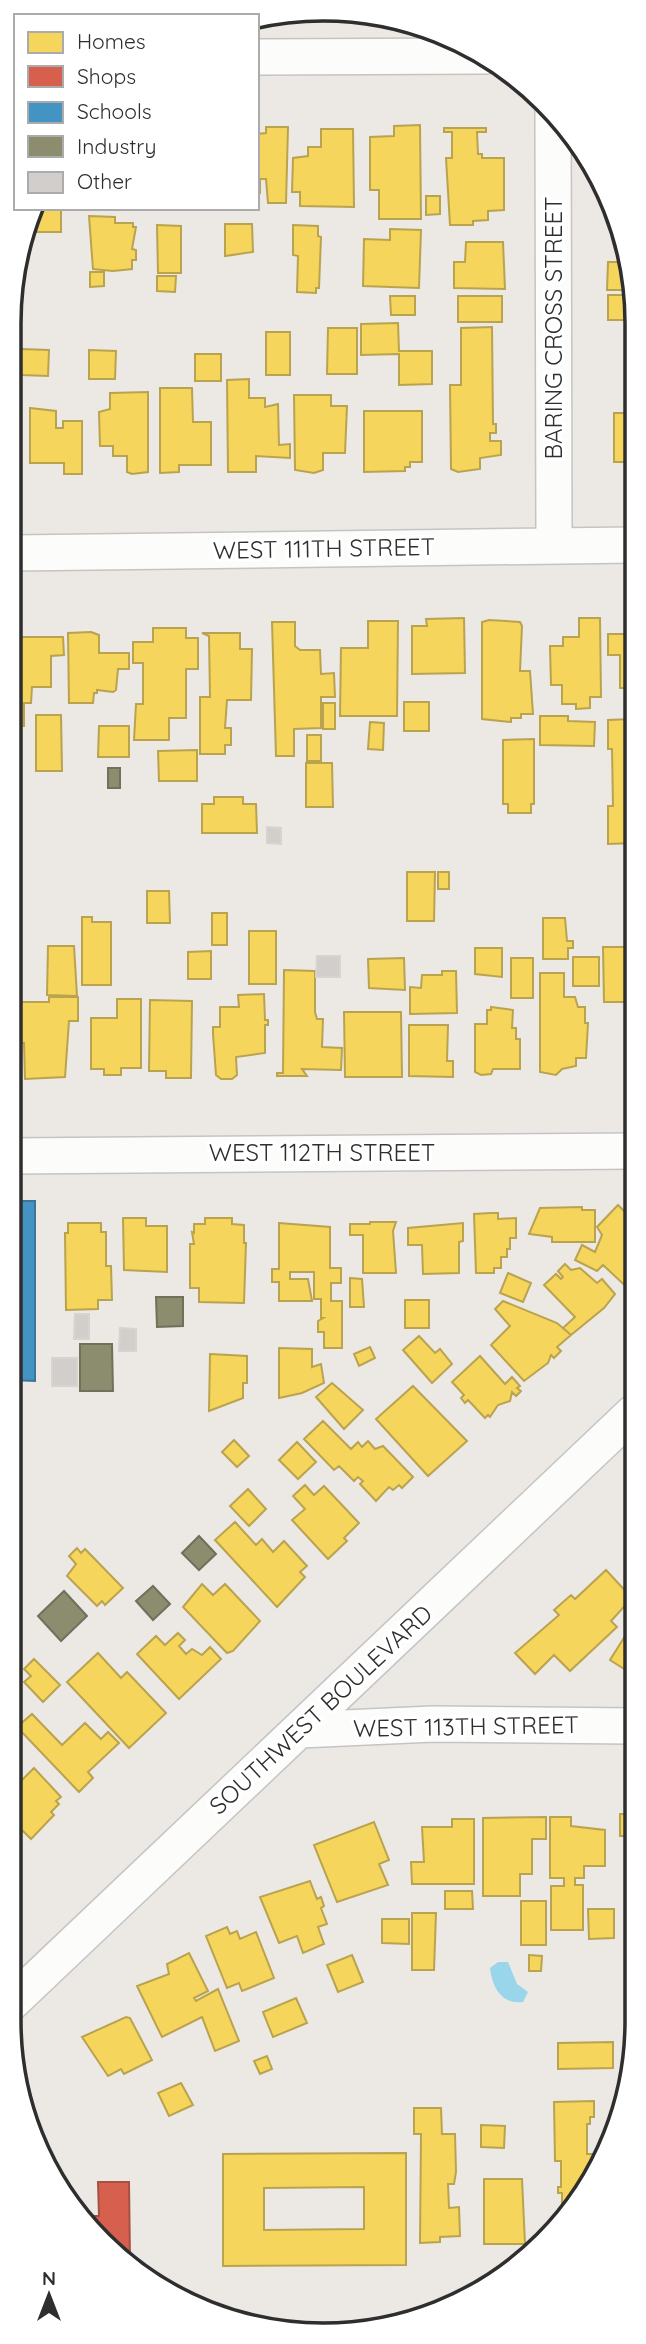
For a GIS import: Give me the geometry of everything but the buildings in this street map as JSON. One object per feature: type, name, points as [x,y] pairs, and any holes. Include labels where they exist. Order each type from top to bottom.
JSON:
[{"type":"street","points":[[259,57],[465,56]]},
{"type":"street","name":"BARING CROSS STREET","points":[[553,128],[554,546]]},
{"type":"street","name":"WEST 111TH STREET","points":[[21,553],[625,545]]},
{"type":"street","name":"WEST 112TH STREET","points":[[21,1156],[625,1151]]},
{"type":"street","name":"SOUTHWEST BOULEVARD","points":[[21,1994],[625,1420]]},
{"type":"street","name":"WEST 113TH STREET","points":[[300,1730],[433,1724],[625,1726]]},
{"type":"water","points":[[498,1962],[508,1962],[517,1984],[528,1992],[523,2002],[509,2000],[499,1993],[490,1968]]}]
